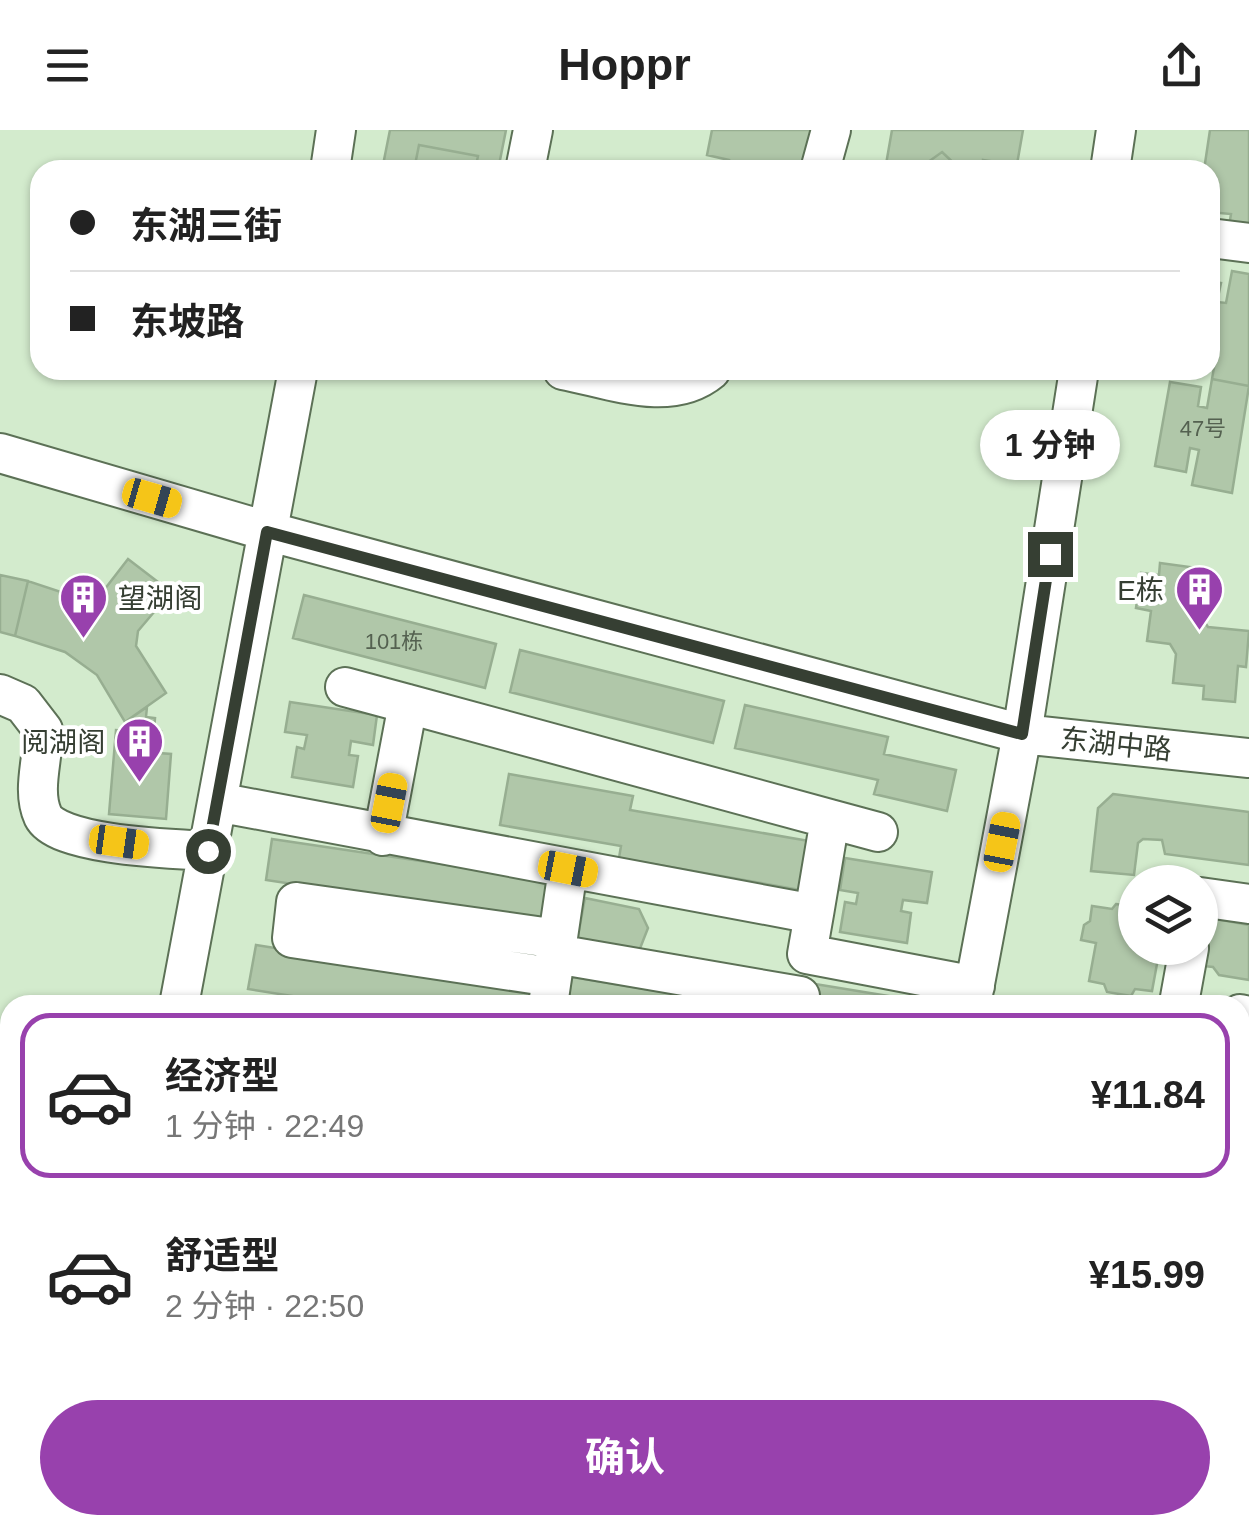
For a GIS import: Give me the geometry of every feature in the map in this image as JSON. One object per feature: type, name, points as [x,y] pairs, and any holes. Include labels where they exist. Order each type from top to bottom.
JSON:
[{"type":"street","points":[[332,160],[336,130]]},
{"type":"street","points":[[528,160],[533,130]]},
{"type":"street","points":[[823,160],[832,130]]},
{"type":"street","points":[[1112,160],[1116,130]]},
{"type":"street","points":[[1220,239],[1249,243]]},
{"type":"street","points":[[182,995],[296,380]]},
{"type":"street","points":[[618,380],[667,389],[695,380]]},
{"type":"street","points":[[973,995],[1022,734],[1077,380]]},
{"type":"street","name":"东湖中路","points":[[0,453],[267,532],[1022,734],[1249,758]]},
{"type":"street","points":[[344,687],[878,832]]},
{"type":"street","points":[[0,694],[24,704],[41,724],[40,805],[52,827],[79,836],[208,851]]},
{"type":"street","points":[[382,836],[408,704]]},
{"type":"street","points":[[217,802],[814,914]]},
{"type":"street","points":[[800,995],[830,819]]},
{"type":"street","points":[[553,969],[568,869]]},
{"type":"street","points":[[1218,900],[1249,904]]},
{"type":"street","points":[[553,969],[296,902],[292,938],[759,995]]},
{"type":"street","points":[[807,954],[969,995]]},
{"type":"street","points":[[1183,995],[1187,965]]},
{"type":"building","points":[[390,130],[506,130],[500,160],[384,160]]},
{"type":"building","points":[[712,130],[815,130],[809,160],[729,160],[707,155]]},
{"type":"building","points":[[892,130],[1023,130],[1018,160],[887,160]]},
{"type":"building","points":[[1210,130],[1249,130],[1249,229],[1229,226],[1231,214],[1220,213],[1220,160],[1206,160]]},
{"type":"building","points":[[419,145],[478,156],[477,160],[416,160]]},
{"type":"building","points":[[942,152],[950,160],[931,160]]},
{"type":"building","points":[[1232,271],[1249,274],[1249,386],[1217,380],[1220,302],[1226,303]]},
{"type":"building","points":[[1212,380],[1249,386],[1232,493],[1192,485],[1199,450],[1190,448],[1186,472],[1155,466],[1170,382],[1201,387],[1198,406],[1207,408]]},
{"type":"building","name":"望湖阁","points":[[128,559],[171,592],[138,631],[136,646],[166,693],[125,722],[97,675],[65,652],[15,636],[28,581],[94,603]]},
{"type":"building","name":"E栋","points":[[1160,563],[1197,568],[1192,603],[1208,627],[1249,631],[1246,667],[1238,666],[1235,702],[1203,699],[1204,686],[1173,683],[1176,654],[1170,644],[1147,641],[1151,611],[1136,608],[1141,573],[1159,575]]},
{"type":"building","points":[[0,575],[28,581],[15,636],[0,632]]},
{"type":"building","points":[[304,595],[496,644],[485,688],[293,638]]},
{"type":"building","points":[[520,650],[724,701],[713,743],[510,692]]},
{"type":"building","points":[[290,702],[377,715],[373,745],[351,741],[349,755],[358,756],[353,787],[292,777],[297,747],[304,749],[307,735],[285,732]]},
{"type":"building","points":[[745,705],[888,737],[884,754],[956,770],[947,811],[874,794],[878,780],[735,748]]},
{"type":"building","name":"阅湖阁","points":[[147,707],[146,717],[155,718],[154,730],[161,731],[159,753],[171,754],[166,819],[109,814],[116,730],[130,731],[131,718]]},
{"type":"building","points":[[509,774],[633,796],[630,810],[809,841],[800,890],[619,858],[621,846],[500,825]]},
{"type":"building","points":[[1113,794],[1249,812],[1249,865],[1165,854],[1162,840],[1143,839],[1138,843],[1135,865],[1118,865],[1118,874],[1091,871],[1098,808]]},
{"type":"building","points":[[272,839],[549,880],[543,922],[266,880]]},
{"type":"building","points":[[845,858],[932,872],[927,903],[903,900],[901,911],[911,913],[907,943],[840,932],[845,902],[856,904],[858,893],[840,890]]},
{"type":"building","points":[[585,898],[639,909],[648,928],[639,951],[576,947]]},
{"type":"building","points":[[1118,904],[1118,965],[1157,965],[1152,991],[1135,989],[1132,995],[1125,995],[1107,992],[1104,984],[1089,981],[1096,943],[1081,940],[1092,906],[1112,909]]},
{"type":"building","points":[[1118,904],[1118,965],[1157,965],[1152,991],[1135,989],[1132,995],[1125,995],[1107,992],[1104,984],[1089,981],[1096,943],[1081,940],[1092,906],[1112,909]]},
{"type":"building","points":[[1218,919],[1249,925],[1249,980],[1219,975],[1213,967],[1203,966],[1218,965]]},
{"type":"building","points":[[256,945],[533,989],[532,995],[286,995],[248,989]]},
{"type":"building","points":[[572,977],[682,995],[569,995]]},
{"type":"building","points":[[815,984],[882,995],[813,995]]},
{"type":"place","name":"E栋","points":[[1199,632]]},
{"type":"place","name":"望湖阁","points":[[83,640]]},
{"type":"place","name":"阅湖阁","points":[[140,784]]},
{"type":"route","points":[[208,851],[267,532],[1022,734],[1050,554]]}]
